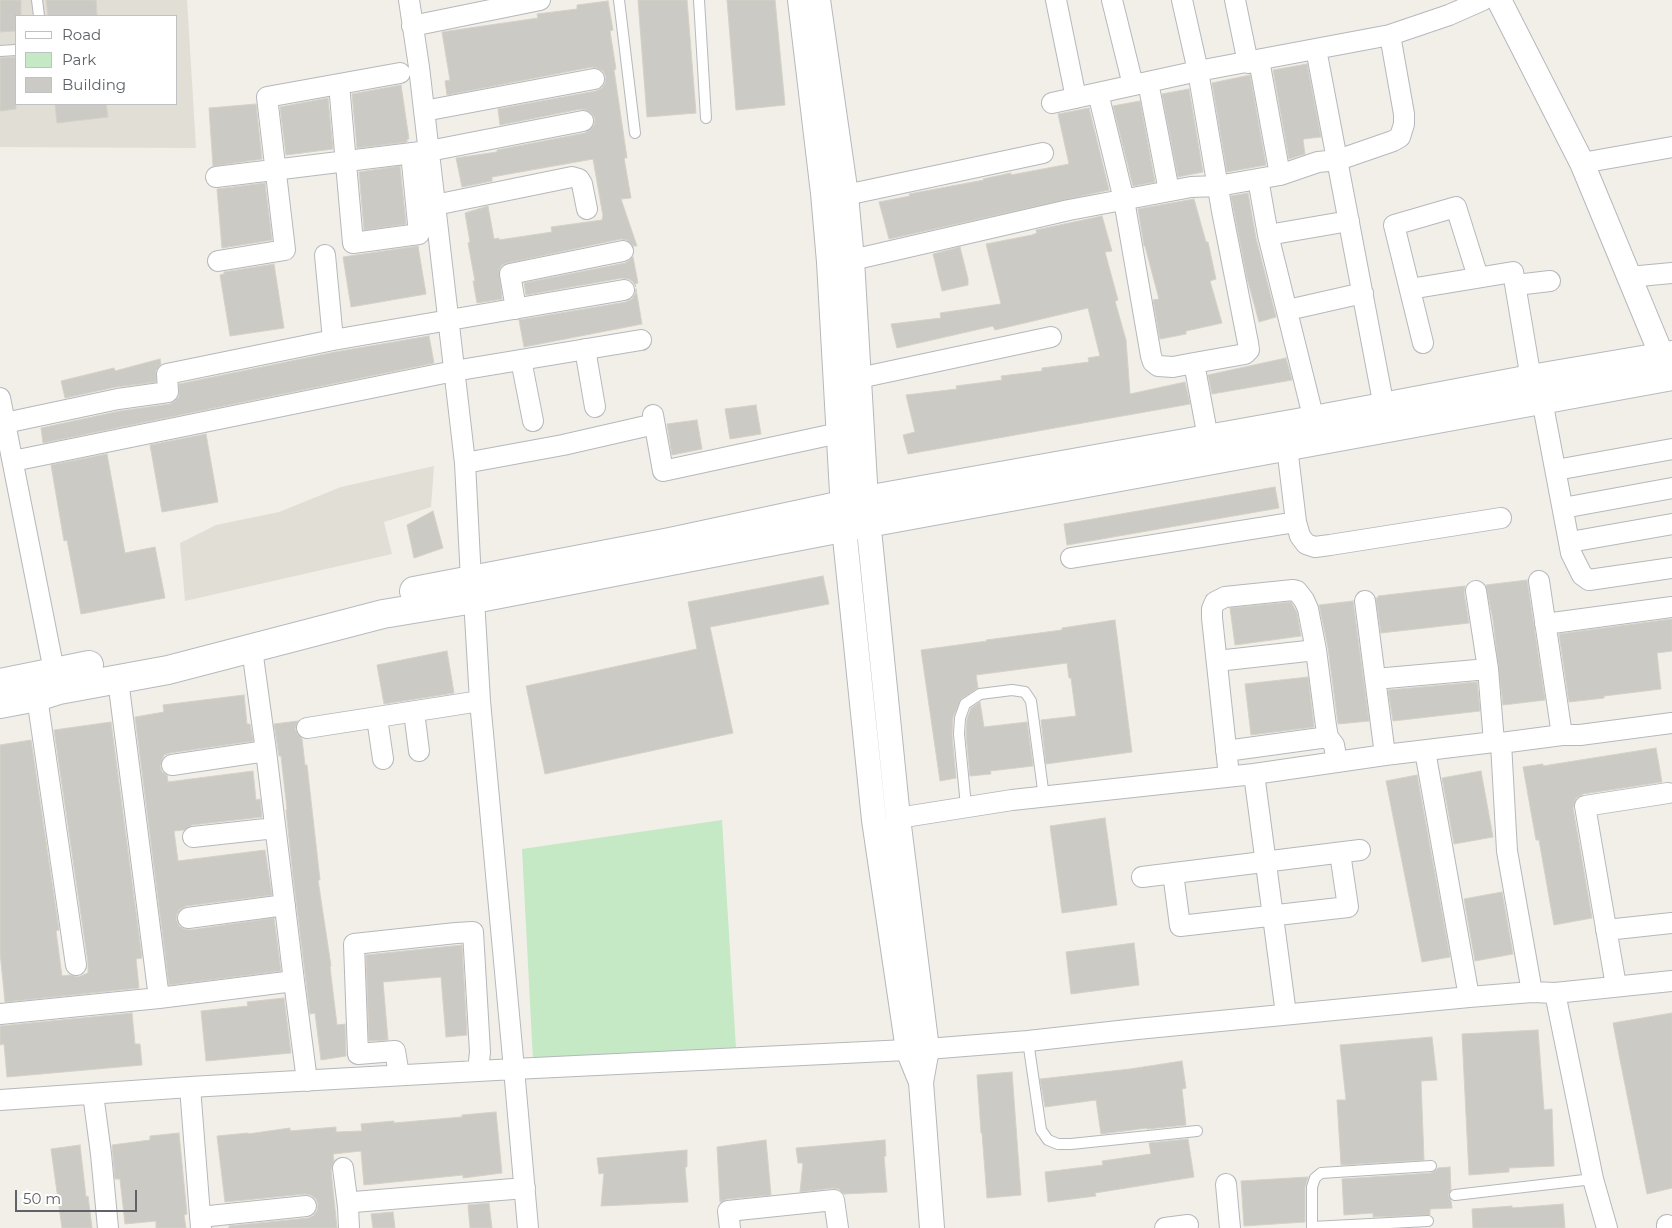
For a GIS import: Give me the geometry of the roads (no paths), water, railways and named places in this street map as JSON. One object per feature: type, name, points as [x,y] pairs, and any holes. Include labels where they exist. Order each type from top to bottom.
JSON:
[{"type":"main road","points":[[855,514],[1287,447],[1537,390],[1669,365]]},
{"type":"main road","points":[[0,704],[50,686],[162,653],[249,640],[383,614],[472,590],[855,514],[1208,438],[1384,407],[1537,390]]},
{"type":"main road","points":[[0,683],[50,686],[118,680],[168,670],[249,640]]},
{"type":"street","points":[[339,84],[353,242],[420,234],[420,152],[424,111],[409,0]]},
{"type":"street","points":[[412,26],[540,0]]},
{"type":"street","points":[[800,0],[823,193],[839,433],[855,514],[898,818],[932,1228]]},
{"type":"street","points":[[818,0],[846,195],[852,260],[859,378],[855,514],[874,820],[917,1049]]},
{"type":"street","points":[[1056,0],[1076,98]]},
{"type":"street","points":[[1112,0],[1141,84],[1169,191]]},
{"type":"street","points":[[1098,93],[1124,200],[1150,356],[1153,362],[1158,366],[1165,367],[1194,364],[1245,354],[1249,350],[1248,343],[1198,71],[1182,0]]},
{"type":"street","points":[[1235,0],[1253,62],[1280,176]]},
{"type":"street","points":[[1052,103],[1198,71],[1253,62],[1390,34],[1441,18],[1483,0]]},
{"type":"street","points":[[1499,0],[1582,163],[1629,277],[1669,365]]},
{"type":"street","points":[[852,260],[1068,210],[1191,187],[1218,186],[1280,176],[1318,162],[1338,160],[1393,141],[1400,137],[1404,124],[1404,114],[1390,34]]},
{"type":"street","points":[[1316,49],[1384,407]]},
{"type":"street","points":[[218,261],[285,250],[267,97],[400,73]]},
{"type":"street","points":[[424,111],[594,79]]},
{"type":"street","points":[[216,177],[420,152],[583,121]]},
{"type":"street","points":[[1582,163],[1672,148]]},
{"type":"street","points":[[420,152],[435,204],[465,463],[480,701],[528,1228]]},
{"type":"street","points":[[846,195],[1043,153]]},
{"type":"street","points":[[435,204],[572,176],[579,179],[582,184],[587,209]]},
{"type":"street","points":[[1258,179],[1268,235],[1314,420]]},
{"type":"street","points":[[1423,343],[1394,225],[1456,207],[1478,277]]},
{"type":"street","points":[[1268,235],[1350,220]]},
{"type":"street","points":[[516,308],[510,274],[623,251]]},
{"type":"street","points":[[325,255],[333,340]]},
{"type":"street","points":[[1410,289],[1513,272],[1537,390],[1577,567],[1582,575],[1589,580],[1672,568]]},
{"type":"street","points":[[1629,277],[1672,273]]},
{"type":"street","points":[[1516,285],[1550,281]]},
{"type":"street","points":[[5,423],[118,399],[168,392],[167,374],[333,340],[624,290]]},
{"type":"street","points":[[1288,310],[1363,293]]},
{"type":"street","points":[[859,378],[1050,337]]},
{"type":"street","points":[[13,461],[454,371],[641,340]]},
{"type":"street","points":[[585,349],[595,407]]},
{"type":"street","points":[[521,360],[534,421]]},
{"type":"street","points":[[1194,364],[1208,438]]},
{"type":"street","points":[[0,398],[13,461],[50,686],[76,965]]},
{"type":"street","points":[[465,463],[563,445],[649,420],[663,471],[839,433]]},
{"type":"street","points":[[1287,447],[1296,522],[1300,536],[1306,544],[1315,546],[1501,518]]},
{"type":"street","points":[[1556,470],[1672,449]]},
{"type":"street","points":[[1563,508],[1672,488]]},
{"type":"street","points":[[1072,558],[1296,522]]},
{"type":"street","points":[[1570,542],[1672,524]]},
{"type":"street","points":[[1539,582],[1562,735]]},
{"type":"street","points":[[1229,776],[1212,609],[1215,602],[1225,597],[1276,591],[1297,591],[1304,600],[1308,609],[1316,650],[1328,737],[1334,746],[1337,762]]},
{"type":"street","points":[[1476,591],[1497,743],[1507,851],[1532,992]]},
{"type":"street","points":[[1365,601],[1385,755]]},
{"type":"street","points":[[1545,624],[1672,607]]},
{"type":"street","points":[[249,640],[266,751],[307,1081]]},
{"type":"street","points":[[1217,661],[1316,650]]},
{"type":"street","points":[[1375,679],[1488,669]]},
{"type":"street","points":[[118,680],[159,998]]},
{"type":"street","points":[[307,728],[480,701]]},
{"type":"street","points":[[414,712],[419,751]]},
{"type":"street","points":[[376,718],[383,759]]},
{"type":"street","points":[[898,818],[966,806],[1254,774],[1385,755],[1562,735],[1580,735],[1672,723]]},
{"type":"street","points":[[1226,751],[1328,737]]},
{"type":"street","points":[[172,765],[266,751]]},
{"type":"street","points":[[1425,751],[1469,997]]},
{"type":"street","points":[[1254,774],[1286,1014]]},
{"type":"street","points":[[1616,986],[1585,806],[1668,794]]},
{"type":"street","points":[[193,837],[275,828]]},
{"type":"street","points":[[1142,877],[1360,850]]},
{"type":"street","points":[[1173,873],[1180,926],[1348,907],[1340,853]]},
{"type":"street","points":[[188,918],[284,905]]},
{"type":"street","points":[[1606,930],[1672,923]]},
{"type":"street","points":[[399,1075],[395,1051],[358,1054],[354,944],[473,932],[480,1052],[478,1071]]},
{"type":"street","points":[[0,1014],[159,998],[294,981]]},
{"type":"street","points":[[0,1100],[514,1068],[917,1049],[1028,1041],[1469,997],[1532,992],[1554,993],[1672,981]]},
{"type":"street","points":[[1554,993],[1593,1179],[1606,1228]]},
{"type":"street","points":[[190,1087],[200,1222],[306,1206]]},
{"type":"street","points":[[93,1094],[108,1228]]},
{"type":"street","points":[[343,1168],[349,1228]]},
{"type":"street","points":[[1226,1184],[1230,1228]]},
{"type":"street","points":[[348,1207],[354,1202],[525,1188]]},
{"type":"street","points":[[730,1228],[728,1211],[834,1200],[838,1228]]},
{"type":"street","points":[[1165,1228],[1188,1225]]},
{"type":"lane","points":[[37,0],[39,15]]},
{"type":"lane","points":[[618,0],[635,133]]},
{"type":"lane","points":[[699,0],[706,118]]},
{"type":"lane","points":[[0,51],[15,50]]},
{"type":"lane","points":[[966,806],[959,734],[960,718],[965,704],[980,694],[1012,690],[1025,692],[1031,701],[1044,797]]},
{"type":"lane","points":[[1028,1041],[1041,1130],[1048,1140],[1058,1144],[1071,1144],[1197,1131]]},
{"type":"lane","points":[[1428,1220],[1376,1226],[1312,1227],[1312,1186],[1321,1173],[1431,1166]]},
{"type":"lane","points":[[1456,1195],[1593,1179]]}]
